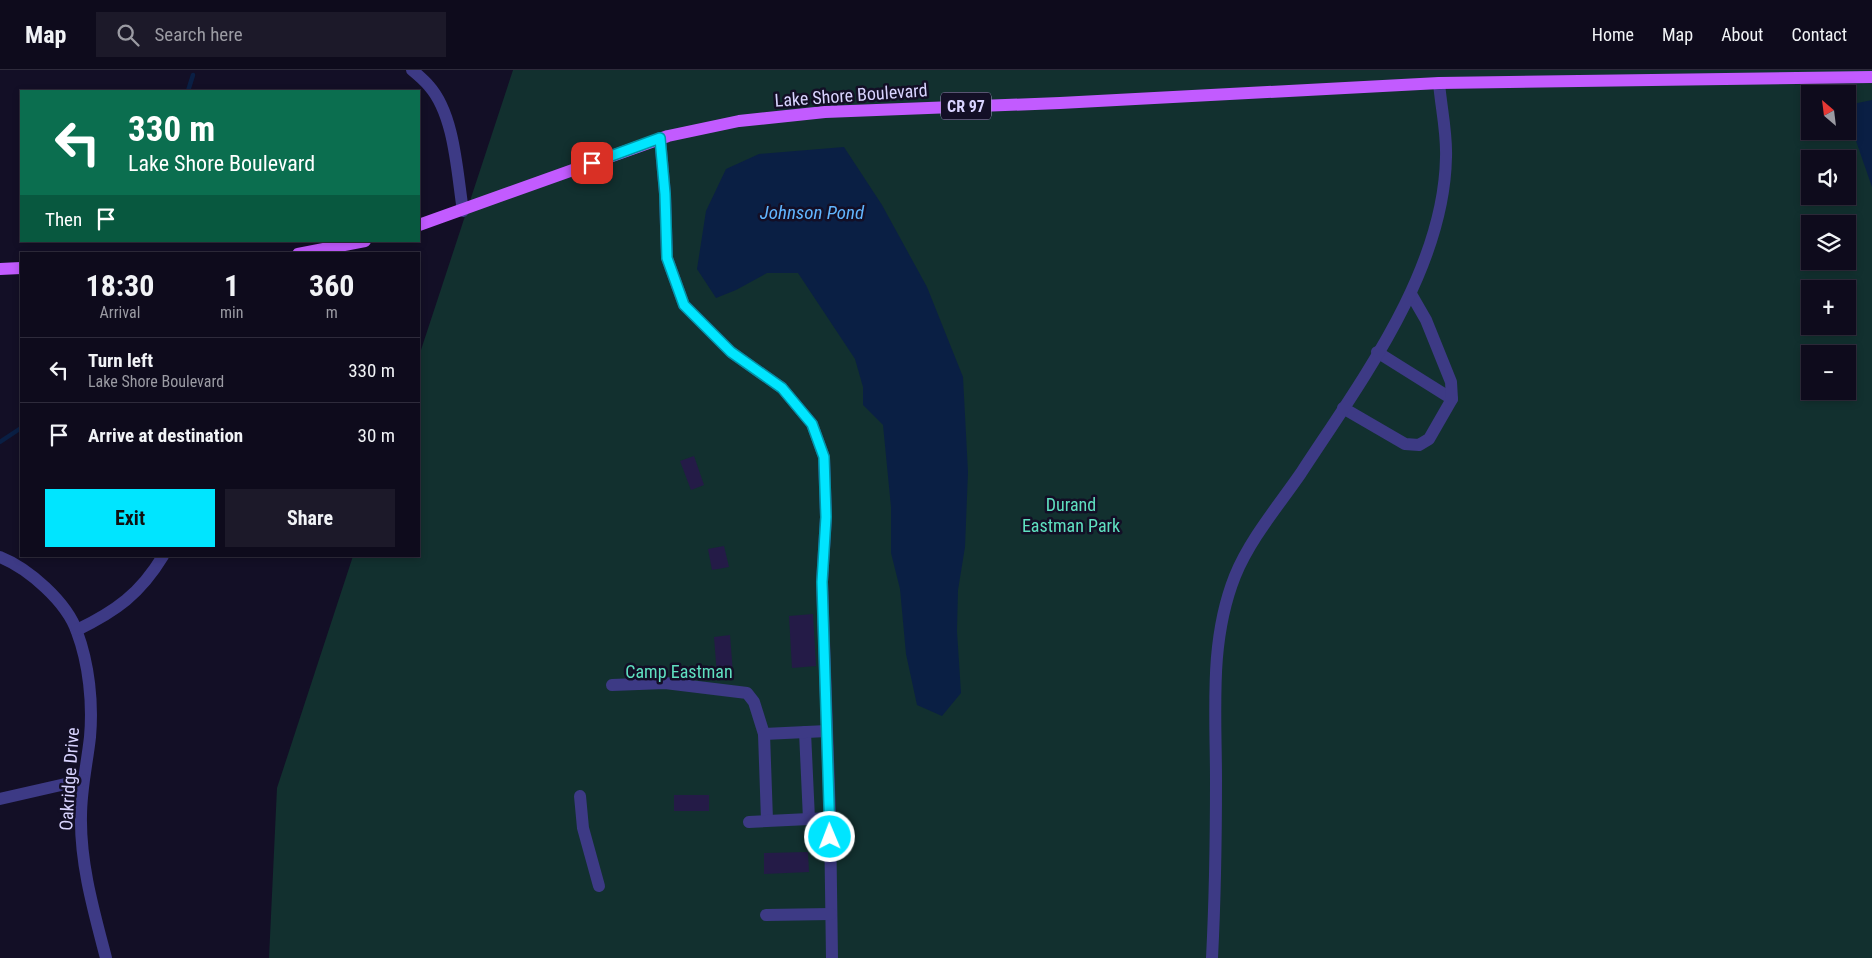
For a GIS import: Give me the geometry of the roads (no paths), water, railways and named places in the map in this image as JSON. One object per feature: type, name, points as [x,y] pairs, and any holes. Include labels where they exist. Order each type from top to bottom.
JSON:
[{"type":"main road","name":"Lake Shore Boulevard","points":[[420,225],[463,211],[660,138],[739,121],[824,112],[1439,83],[1872,77]]},
{"type":"main road","points":[[308,252],[360,242]]},
{"type":"main road","points":[[0,269],[20,268]]},
{"type":"street","points":[[412,70],[430,87],[444,111],[452,142],[463,211]]},
{"type":"street","points":[[1212,958],[1216,828],[1215,664],[1222,616],[1236,574],[1257,537],[1343,408],[1377,352],[1411,294],[1428,254],[1440,212],[1446,157],[1439,83]]},
{"type":"street","points":[[660,138],[665,194],[667,258],[684,305],[731,352],[782,388],[812,424],[824,457],[826,517],[822,582],[830,818],[832,958]]},
{"type":"street","points":[[1343,408],[1405,444],[1419,445],[1429,439],[1452,399],[1451,382],[1426,320],[1411,294]]},
{"type":"street","points":[[1377,352],[1452,399]]},
{"type":"street","name":"Oakridge Drive","points":[[0,557],[29,573],[48,589],[77,630],[87,673],[91,708],[90,736],[83,780],[80,818],[84,860],[106,958]]},
{"type":"street","points":[[77,630],[124,603],[141,589],[162,557]]},
{"type":"street","points":[[612,685],[666,683],[747,693],[754,702],[764,734],[767,820]]},
{"type":"street","points":[[764,734],[827,731]]},
{"type":"street","points":[[805,732],[810,819]]},
{"type":"street","points":[[0,799],[83,780]]},
{"type":"street","points":[[580,796],[583,828],[599,886]]},
{"type":"street","points":[[749,822],[830,818]]},
{"type":"street","points":[[766,915],[831,914]]},
{"type":"water","points":[[1872,100],[1872,187],[1856,140],[1856,103]]},
{"type":"water","name":"Johnson Pond","points":[[844,147],[882,205],[927,287],[963,377],[968,472],[965,547],[958,590],[957,631],[961,693],[942,716],[917,705],[906,654],[900,589],[891,553],[891,507],[883,425],[863,405],[863,387],[855,359],[798,273],[767,273],[736,290],[716,298],[697,269],[706,211],[726,169],[759,154]]},
{"type":"waterway","points":[[188,90],[193,75]]},
{"type":"waterway","points":[[0,442],[20,429]]},
{"type":"park label","name":"Durand Eastman Park","points":[[1071,514]]},
{"type":"park label","name":"Camp Eastman","points":[[679,671]]}]
